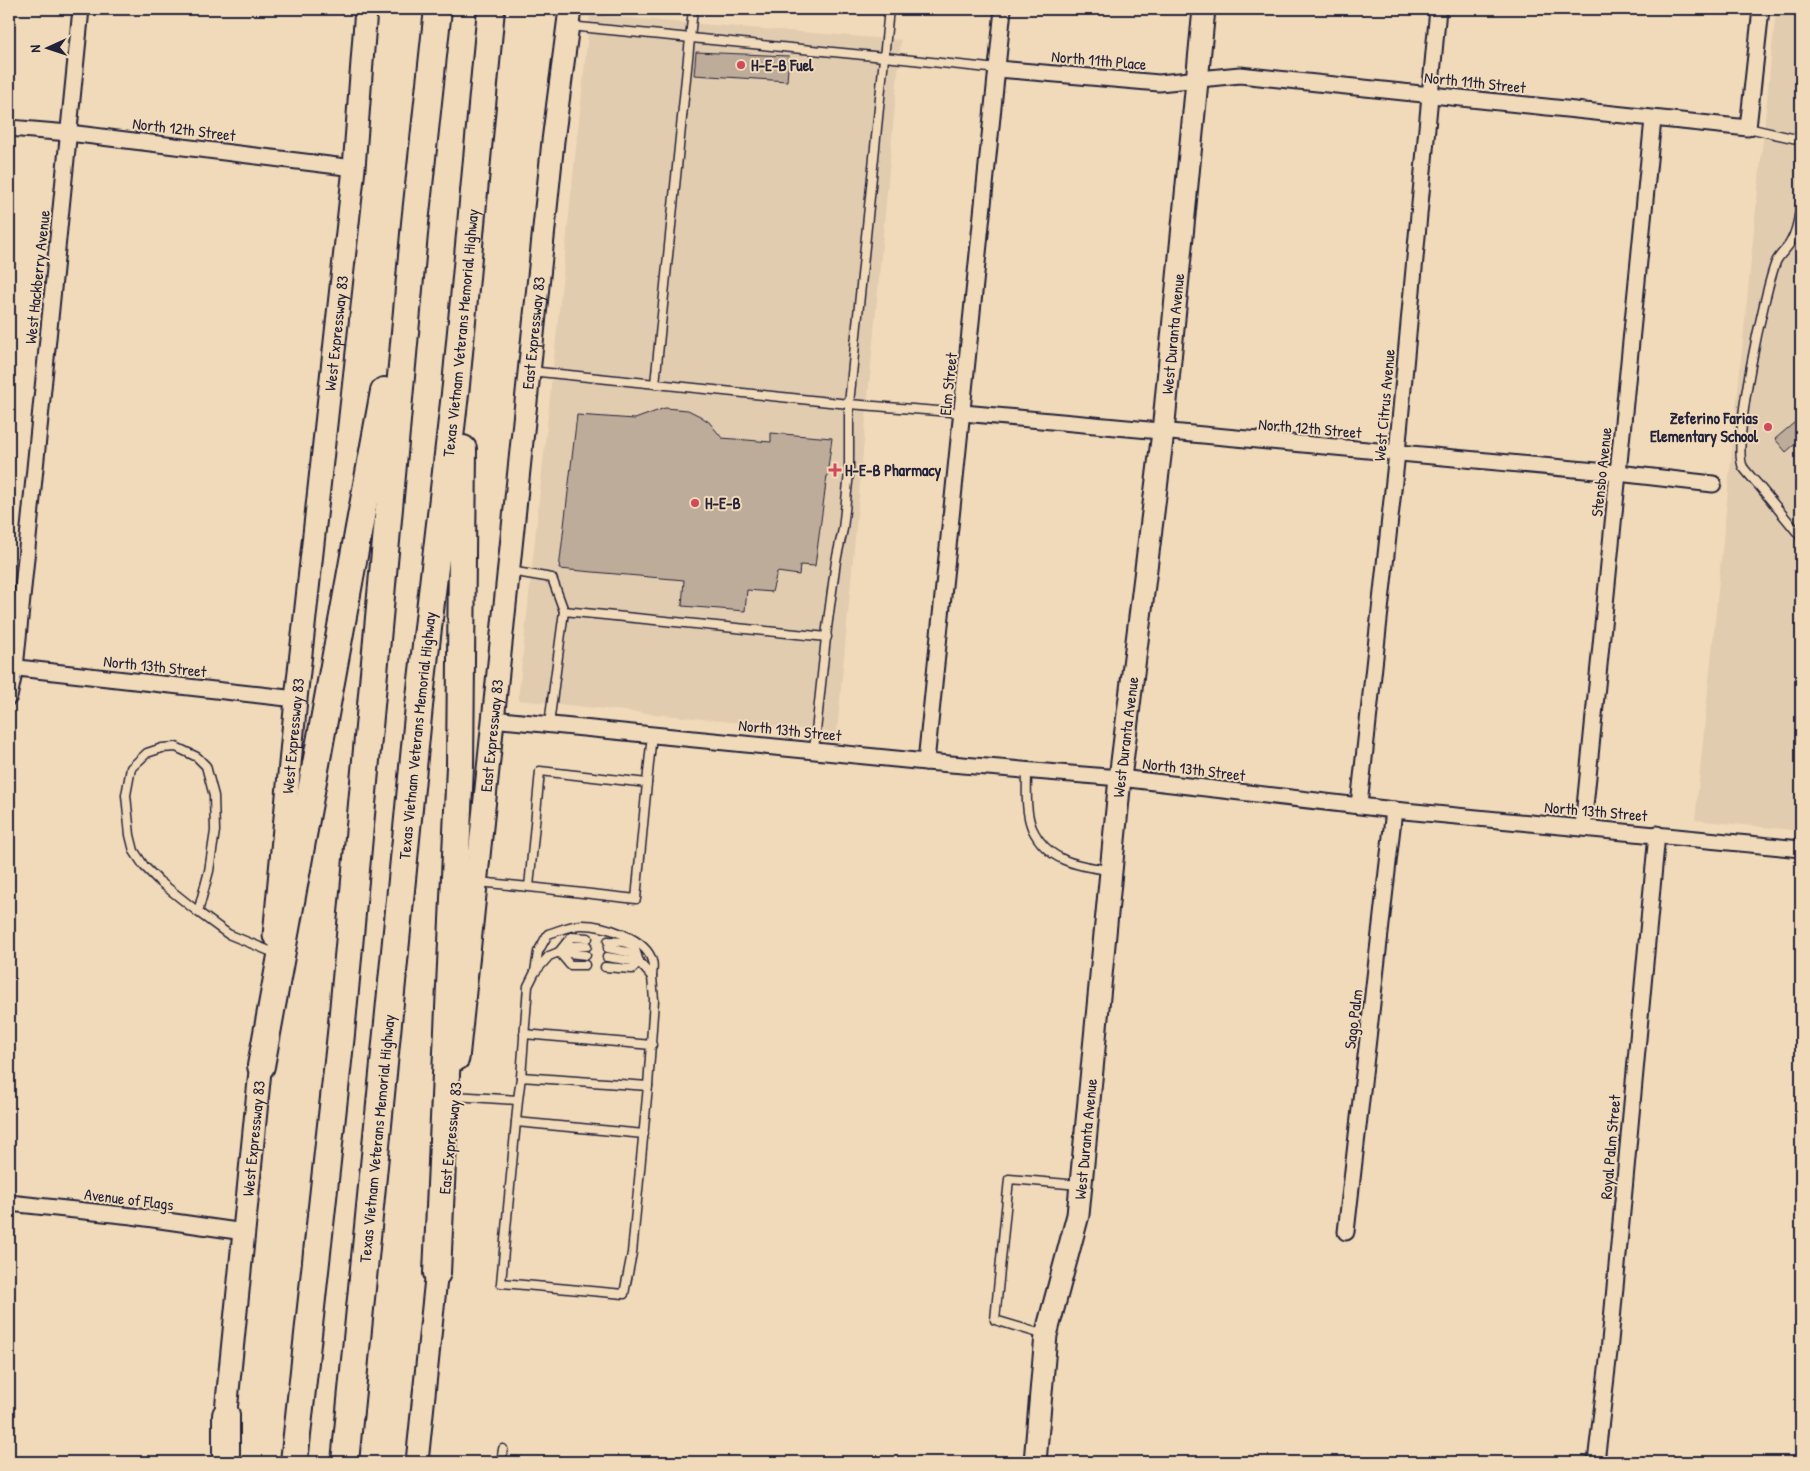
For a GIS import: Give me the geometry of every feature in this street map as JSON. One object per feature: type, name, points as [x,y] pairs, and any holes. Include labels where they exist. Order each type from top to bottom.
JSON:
[{"type":"highway","points":[[294,1462],[341,1034],[415,223],[438,9]]},
{"type":"highway","name":"Texas Vietnam Veterans Memorial Highway","points":[[345,1462],[419,706],[465,290],[491,9]]},
{"type":"highway","points":[[261,1066],[415,223]]},
{"type":"highway","points":[[436,1273],[460,766],[465,290]]},
{"type":"highway","points":[[226,1415],[226,1462]]},
{"type":"main road","name":"West Expressway 83","points":[[221,1462],[296,699],[354,168],[366,9]]},
{"type":"main road","name":"West Duranta Avenue","points":[[1035,1462],[1046,1335],[1078,1215],[1120,778],[1162,432],[1204,9]]},
{"type":"main road","name":"East Expressway 83","points":[[417,1462],[552,141],[569,17]]},
{"type":"street","name":"West Hackberry Avenue","points":[[9,697],[81,9]]},
{"type":"street","name":"Elm Street","points":[[926,762],[1004,9]]},
{"type":"street","name":"West Citrus Avenue","points":[[1359,805],[1397,453],[1438,9]]},
{"type":"street","points":[[1748,128],[1760,9]]},
{"type":"street","name":"North 11th Place","points":[[998,70],[1159,83],[1198,78]]},
{"type":"street","name":"North 11th Street","points":[[1198,78],[1240,75],[1748,128]]},
{"type":"street","name":"Stensbo Avenue","points":[[1583,827],[1653,119]]},
{"type":"street","name":"North 12th Street","points":[[9,128],[69,133],[354,168]]},
{"type":"street","name":"North 12th Street","points":[[963,413],[1618,473],[1713,484]]},
{"type":"street","name":"North 13th Street","points":[[12,667],[296,699]]},
{"type":"street","name":"North 13th Street","points":[[492,719],[926,762],[1120,778],[1394,810],[1801,849]]},
{"type":"street","name":"Sago Palm","points":[[1346,1232],[1394,810]]},
{"type":"street","name":"Royal Palm Street","points":[[1596,1462],[1610,1342],[1657,834]]},
{"type":"street","name":"Avenue of Flags","points":[[9,1203],[132,1216],[244,1232]]},
{"type":"lane","points":[[655,384],[693,9]]},
{"type":"lane","points":[[814,750],[836,560],[843,529],[850,473],[849,404],[890,9]]},
{"type":"lane","points":[[569,17],[690,38],[998,70]]},
{"type":"lane","points":[[1748,128],[1801,140]]},
{"type":"lane","points":[[1801,203],[1796,229],[1790,242],[1777,260],[1764,303],[1742,422],[1740,450],[1742,466],[1801,537]]},
{"type":"lane","points":[[530,371],[849,404],[963,413]]},
{"type":"lane","points":[[508,571],[552,578],[564,611],[549,724]]},
{"type":"lane","points":[[564,611],[827,637]]},
{"type":"lane","points":[[476,882],[636,898],[652,734]]},
{"type":"lane","points":[[198,912],[209,871],[215,831],[214,796],[206,766],[197,757],[176,747],[162,748],[147,753],[131,768],[126,795],[134,852],[144,866],[159,881],[198,912],[228,934],[272,952]]},
{"type":"lane","points":[[1027,770],[1029,813],[1032,827],[1040,842],[1066,862],[1082,867],[1111,870]]},
{"type":"lane","points":[[529,887],[540,771],[647,783]]},
{"type":"lane","points":[[535,972],[538,952],[548,934],[581,924],[609,929],[637,941],[646,949],[653,962],[652,1045],[632,1253],[624,1294],[502,1283],[528,986],[535,972],[549,956],[570,946],[588,942]]},
{"type":"lane","points":[[608,944],[632,953],[652,977]]},
{"type":"lane","points":[[559,952],[586,955]]},
{"type":"lane","points":[[559,952],[570,965],[584,965]]},
{"type":"lane","points":[[607,957],[639,962]]},
{"type":"lane","points":[[606,967],[632,968],[639,962]]},
{"type":"lane","points":[[524,1034],[652,1045]]},
{"type":"lane","points":[[521,1077],[648,1086]]},
{"type":"lane","points":[[454,1096],[518,1100]]},
{"type":"lane","points":[[516,1122],[644,1134]]},
{"type":"lane","points":[[1046,1335],[995,1320],[1009,1179],[1080,1186]]},
{"type":"lane","points":[[502,1462],[503,1449]]},
{"type":"shaded area","name":"Zeferino Farias Elementary School","points":[[1776,9],[1801,9],[1801,831],[1695,820]]},
{"type":"shaded area","points":[[590,15],[901,40],[837,733],[518,700]]},
{"type":"building","name":"H-E-B Fuel","points":[[696,52],[789,56],[787,81],[694,75]]},
{"type":"building","name":"H-E-B","points":[[665,408],[688,410],[700,416],[709,422],[722,438],[771,442],[771,433],[832,438],[815,566],[800,565],[799,575],[777,572],[772,592],[747,590],[745,611],[682,606],[684,580],[559,569],[577,415],[635,419]]},
{"type":"building","points":[[1801,417],[1801,439],[1786,452],[1775,439]]},
{"type":"place","name":"H-E-B Fuel","points":[[741,65]]},
{"type":"place","name":"Zeferino Farias Elementary School","points":[[1768,427]]},
{"type":"place","name":"H-E-B Pharmacy","points":[[835,470]]},
{"type":"place","name":"H-E-B","points":[[695,503]]}]
